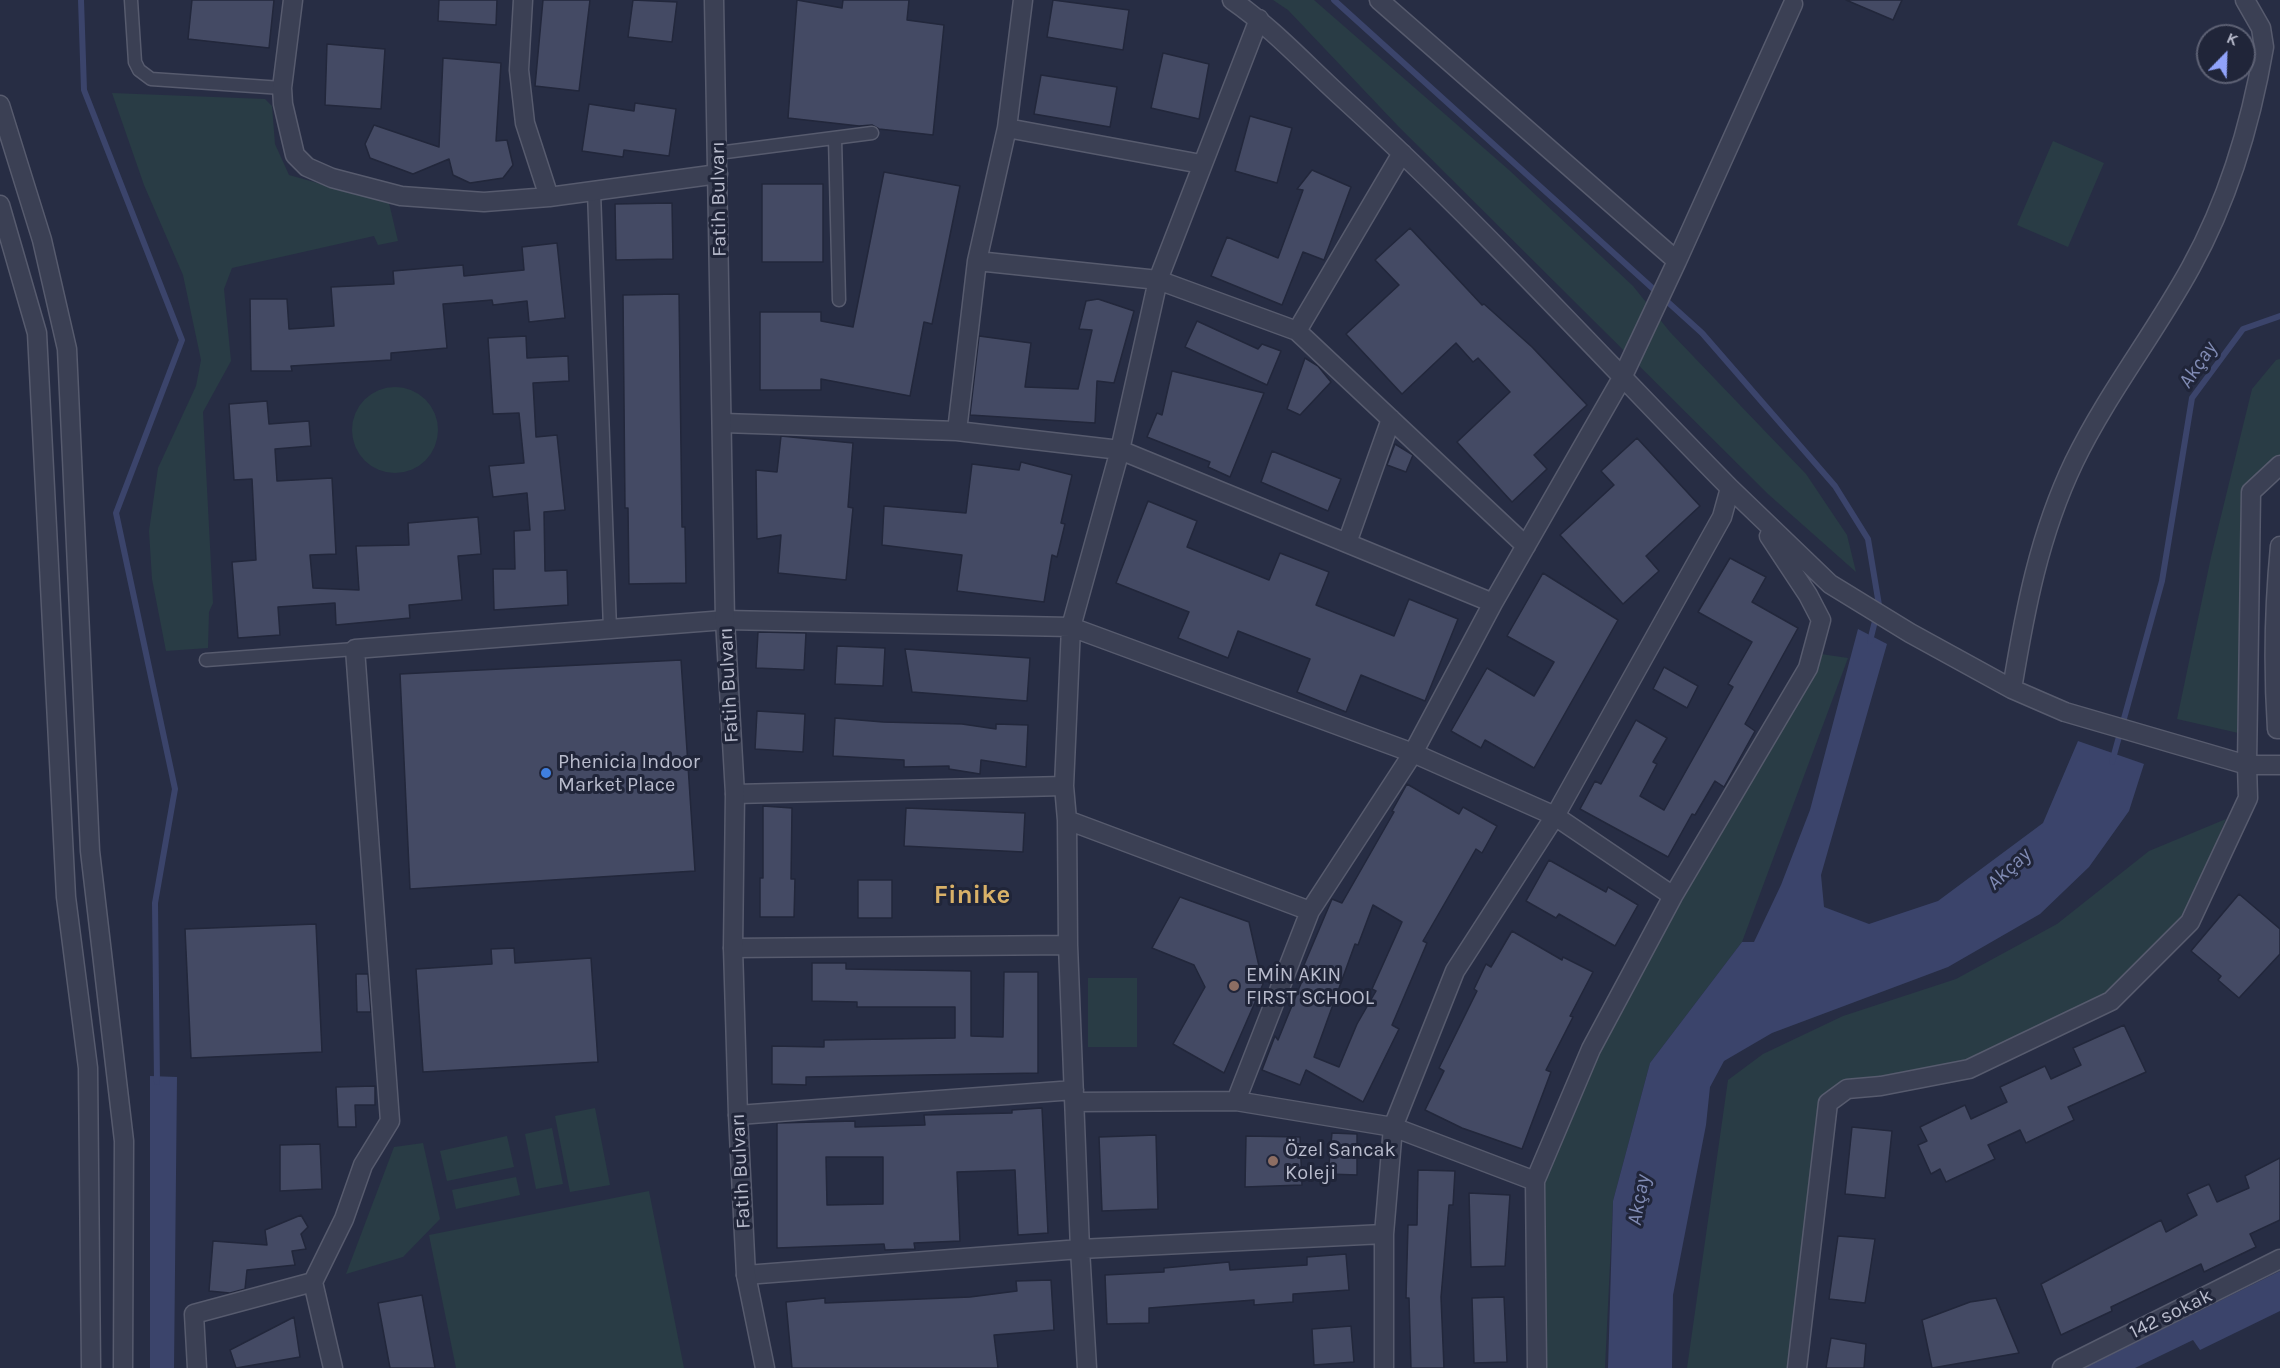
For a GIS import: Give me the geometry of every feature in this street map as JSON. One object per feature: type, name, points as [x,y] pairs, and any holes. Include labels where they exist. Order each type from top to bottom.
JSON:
[{"type":"street","points":[[293,0],[282,88],[283,104],[295,155],[307,167],[332,178],[401,196],[484,202],[594,192],[718,174]]},
{"type":"street","points":[[523,0],[519,70],[525,123],[549,197]]},
{"type":"street","name":"Fatih Bulvarı","points":[[714,0],[724,423],[725,620],[735,795],[733,948],[738,1115],[746,1275],[765,1368]]},
{"type":"street","points":[[957,431],[977,261],[1007,128],[1023,0]]},
{"type":"street","points":[[1232,0],[1259,19],[1292,53],[1402,153],[1730,488],[1830,584],[1910,633],[2012,689],[2065,712],[2247,765],[2280,765]]},
{"type":"street","points":[[1379,0],[1677,261]]},
{"type":"street","points":[[2012,689],[2034,569],[2059,496],[2091,432],[2191,268],[2222,204],[2264,48],[2261,28],[2245,0]]},
{"type":"street","points":[[1236,1101],[1310,911],[1413,753],[1493,603],[1622,378],[1677,261],[1792,1]]},
{"type":"street","points":[[1087,1368],[1080,1249],[1068,945],[1067,820],[1064,786],[1071,627],[1120,450],[1158,280],[1259,19]]},
{"type":"street","points":[[0,105],[42,240],[67,349],[90,851],[124,1141],[123,1368]]},
{"type":"street","points":[[1007,128],[1201,164]]},
{"type":"street","points":[[1297,331],[1402,153]]},
{"type":"street","points":[[0,205],[37,333],[66,897],[87,1068],[91,1368]]},
{"type":"street","points":[[977,261],[1158,280],[1297,331],[1526,546]]},
{"type":"street","points":[[1347,543],[1391,419]]},
{"type":"street","points":[[724,423],[957,431],[1120,450],[1493,603]]},
{"type":"street","points":[[1797,1368],[1828,1103],[1847,1089],[1881,1086],[1969,1069],[2111,1001],[2190,922],[2248,798],[2251,492],[2280,465]]},
{"type":"street","points":[[1384,1368],[1384,1234],[1393,1127],[1455,971],[1555,816],[1722,517],[1730,488]]},
{"type":"street","points":[[1537,1368],[1535,1181],[1591,1049],[1673,896],[1808,668],[1821,620],[1779,549],[1730,488]]},
{"type":"street","points":[[2280,546],[2277,601],[2277,729],[2280,729]]},
{"type":"street","points":[[333,1368],[313,1282],[344,1220],[363,1165],[390,1121],[355,649],[725,620],[1071,627],[1413,753],[1555,816],[1673,896]]},
{"type":"street","points":[[735,795],[1064,786]]},
{"type":"street","points":[[1067,820],[1310,911]]},
{"type":"street","points":[[733,948],[1068,945]]},
{"type":"street","points":[[738,1115],[1075,1096],[1236,1101],[1393,1127],[1535,1181]]},
{"type":"street","points":[[746,1275],[1080,1249],[1384,1234]]},
{"type":"street","name":"142 sokak","points":[[2062,1368],[2280,1259]]},
{"type":"street","points":[[197,1368],[194,1314],[313,1282]]},
{"type":"lane","points":[[131,0],[135,62],[139,70],[151,79],[282,88]]},
{"type":"lane","points":[[718,153],[872,133]]},
{"type":"lane","points":[[835,138],[839,300]]},
{"type":"lane","points":[[594,192],[610,629]]},
{"type":"lane","points":[[207,660],[355,649]]},
{"type":"shaded area","points":[[1273,0],[1314,0],[1509,170],[1633,286],[1670,332],[1806,474],[1847,535],[1856,572],[1768,494],[1398,126],[1288,10]]},
{"type":"shaded area","points":[[112,93],[265,99],[272,106],[275,144],[289,175],[389,203],[398,241],[378,245],[374,236],[232,268],[224,289],[231,361],[203,412],[213,603],[209,612],[208,648],[166,651],[152,579],[149,531],[158,468],[196,386],[201,360],[183,275],[144,185]]},
{"type":"shaded area","points":[[2053,141],[2104,163],[2068,247],[2017,225]]},
{"type":"shaded area","points":[[2280,359],[2280,470],[2251,493],[2247,735],[2177,719],[2211,557],[2252,389],[2276,360]]},
{"type":"shaded area","points":[[387,387],[403,387],[426,399],[435,413],[438,430],[435,447],[426,461],[403,473],[387,473],[371,466],[359,454],[352,438],[352,422],[359,406],[371,394]]},
{"type":"shaded area","points":[[1821,654],[1848,658],[1742,942],[1650,1063],[1613,1201],[1605,1368],[1537,1368],[1535,1181],[1591,1049]]},
{"type":"shaded area","points":[[2226,819],[2187,912],[2111,1001],[2004,1052],[1828,1103],[1797,1368],[1687,1368],[1728,1080],[1763,1054],[1843,1016],[1956,979],[2057,924],[2149,851]]},
{"type":"shaded area","points":[[1088,978],[1137,978],[1137,1047],[1088,1047]]},
{"type":"shaded area","points":[[595,1108],[610,1185],[570,1192],[555,1116]]},
{"type":"shaded area","points":[[552,1128],[563,1184],[536,1189],[525,1134]]},
{"type":"shaded area","points":[[507,1136],[514,1167],[447,1181],[440,1151]]},
{"type":"shaded area","points":[[423,1143],[440,1219],[403,1257],[346,1274],[394,1147]]},
{"type":"shaded area","points":[[516,1177],[520,1195],[456,1209],[452,1190]]},
{"type":"shaded area","points":[[649,1191],[684,1368],[456,1368],[429,1235]]},
{"type":"water","points":[[1858,629],[1887,644],[1821,875],[1824,907],[1869,924],[1938,901],[2043,823],[2078,741],[2144,764],[2129,811],[2089,867],[2040,914],[1948,967],[1772,1033],[1724,1061],[1710,1087],[1706,1125],[1673,1295],[1672,1368],[1608,1368],[1613,1201],[1650,1063],[1742,942],[1754,942],[1781,885],[1810,810]]},
{"type":"water","points":[[150,1076],[177,1077],[174,1368],[150,1368]]},
{"type":"water","points":[[2280,1271],[2280,1311],[2200,1350],[2193,1340],[2135,1368],[2084,1368]]},
{"type":"building","points":[[192,0],[274,0],[269,48],[188,39]]},
{"type":"building","points":[[439,0],[497,0],[496,25],[438,21]]},
{"type":"building","points":[[543,0],[590,0],[579,91],[535,86]]},
{"type":"building","points":[[633,0],[677,2],[672,42],[628,37]]},
{"type":"building","points":[[797,0],[842,8],[843,0],[909,0],[907,20],[944,25],[933,135],[879,129],[872,125],[859,126],[788,118]]},
{"type":"building","points":[[1053,0],[1129,10],[1123,50],[1047,37]]},
{"type":"building","points":[[1846,0],[1902,0],[1893,20]]},
{"type":"building","points":[[327,44],[385,49],[381,109],[325,105]]},
{"type":"building","points":[[1163,53],[1209,64],[1199,119],[1151,108]]},
{"type":"building","points":[[443,58],[501,63],[496,141],[507,140],[513,165],[503,178],[470,183],[453,175],[449,159],[413,174],[370,158],[365,144],[374,125],[439,147]]},
{"type":"building","points":[[1041,75],[1117,87],[1110,127],[1034,114]]},
{"type":"building","points":[[635,103],[676,109],[669,156],[624,150],[623,157],[582,151],[589,104],[634,111]]},
{"type":"building","points":[[1250,116],[1292,128],[1277,183],[1235,171]]},
{"type":"building","points":[[1312,170],[1351,187],[1324,260],[1303,252],[1282,305],[1211,276],[1227,237],[1278,258],[1303,190],[1297,189]]},
{"type":"building","points":[[884,172],[960,186],[932,324],[924,322],[910,396],[821,379],[821,390],[760,390],[760,312],[821,312],[821,321],[853,327]]},
{"type":"building","points":[[762,184],[823,184],[823,262],[762,262]]},
{"type":"building","points":[[672,203],[673,259],[616,260],[615,204]]},
{"type":"building","points":[[1410,228],[1482,305],[1484,304],[1532,347],[1587,405],[1534,455],[1547,469],[1512,502],[1457,442],[1510,392],[1478,358],[1473,362],[1456,343],[1402,394],[1346,334],[1399,285],[1375,260]]},
{"type":"building","points":[[557,243],[565,318],[529,322],[527,301],[493,305],[492,300],[443,304],[447,348],[391,353],[391,360],[291,366],[292,371],[251,371],[250,299],[287,299],[289,329],[334,326],[331,287],[394,284],[393,271],[463,265],[464,276],[524,270],[522,247]]},
{"type":"building","points":[[679,294],[682,527],[685,527],[686,583],[629,584],[628,508],[625,508],[623,295]]},
{"type":"building","points":[[1098,299],[1134,311],[1114,383],[1097,381],[1095,423],[970,415],[979,336],[1031,343],[1025,387],[1078,389],[1092,330],[1079,329],[1086,301]]},
{"type":"building","points":[[1197,321],[1258,349],[1262,344],[1281,351],[1267,385],[1185,347]]},
{"type":"building","points":[[526,336],[527,358],[568,356],[569,381],[533,383],[536,437],[557,435],[565,510],[544,512],[545,571],[567,570],[568,605],[494,610],[493,569],[515,569],[514,531],[530,530],[527,493],[493,497],[489,466],[524,463],[519,413],[493,414],[488,338]]},
{"type":"building","points":[[1305,358],[1318,366],[1331,382],[1300,415],[1287,409]]},
{"type":"building","points":[[1172,371],[1264,393],[1230,477],[1208,467],[1210,462],[1147,437],[1157,413],[1162,415]]},
{"type":"building","points":[[267,401],[269,424],[309,421],[311,446],[275,449],[277,481],[332,478],[336,554],[310,555],[313,588],[359,590],[356,546],[409,545],[408,523],[478,517],[481,554],[458,556],[462,600],[409,605],[410,618],[336,625],[335,603],[278,607],[280,635],[238,638],[232,562],[256,560],[252,479],[234,480],[229,404]]},
{"type":"building","points":[[781,436],[853,443],[848,507],[853,508],[846,580],[778,573],[781,535],[757,539],[756,470],[777,472]]},
{"type":"building","points":[[1637,438],[1700,506],[1646,556],[1659,571],[1623,604],[1560,535],[1614,485],[1601,471]]},
{"type":"building","points":[[1395,444],[1413,455],[1406,472],[1387,465]]},
{"type":"building","points":[[1272,451],[1341,479],[1328,511],[1261,482]]},
{"type":"building","points":[[1021,462],[1072,475],[1061,523],[1065,524],[1057,557],[1052,555],[1044,602],[957,591],[962,555],[882,545],[884,506],[966,513],[972,464],[1019,470]]},
{"type":"building","points":[[1148,501],[1197,521],[1187,547],[1269,580],[1280,553],[1329,572],[1316,605],[1394,636],[1409,599],[1458,619],[1425,701],[1361,675],[1346,712],[1297,692],[1310,659],[1238,631],[1228,658],[1178,638],[1189,612],[1116,583]]},
{"type":"building","points":[[1730,558],[1766,577],[1752,602],[1798,628],[1745,724],[1755,731],[1724,787],[1715,781],[1695,815],[1692,814],[1668,857],[1580,809],[1595,781],[1601,784],[1636,720],[1667,738],[1653,762],[1657,764],[1640,796],[1664,810],[1733,687],[1728,684],[1752,642],[1698,612]]},
{"type":"building","points":[[1543,573],[1618,620],[1534,768],[1485,740],[1481,748],[1451,731],[1487,668],[1534,696],[1554,662],[1507,636]]},
{"type":"building","points":[[758,632],[806,633],[804,670],[756,668]]},
{"type":"building","points":[[837,646],[885,648],[883,686],[835,684]]},
{"type":"building","points":[[905,649],[1030,658],[1027,701],[912,692]]},
{"type":"building","name":"Phenicia Indoor Market Place","points":[[681,660],[695,871],[410,889],[400,674]]},
{"type":"building","points":[[1664,667],[1698,686],[1687,708],[1653,689]]},
{"type":"building","points":[[757,711],[805,714],[803,752],[755,749]]},
{"type":"building","points":[[835,718],[962,724],[996,729],[996,724],[1028,725],[1026,767],[981,760],[980,774],[949,769],[949,766],[904,767],[904,760],[833,756]]},
{"type":"building","points":[[1407,784],[1459,814],[1463,807],[1497,826],[1482,853],[1476,849],[1423,941],[1427,943],[1392,1025],[1399,1029],[1363,1102],[1306,1070],[1300,1085],[1262,1070],[1275,1036],[1278,1040],[1302,981],[1298,979],[1332,899],[1342,903],[1394,812],[1392,811]],"holes":[[[1373,905],[1402,922],[1372,989],[1376,991],[1357,1024],[1339,1067],[1314,1057],[1355,944],[1358,945]]]},
{"type":"building","points":[[763,806],[792,808],[791,879],[795,879],[794,917],[760,917],[760,878],[763,878]]},
{"type":"building","points":[[906,808],[1025,813],[1023,852],[904,846]]},
{"type":"building","points":[[1549,860],[1606,892],[1608,887],[1638,905],[1615,946],[1559,914],[1556,918],[1526,901]]},
{"type":"building","points":[[858,880],[892,880],[892,918],[858,918]]},
{"type":"building","points":[[2239,894],[2280,929],[2280,954],[2239,998],[2218,980],[2221,976],[2191,951]]},
{"type":"building","name":"EMİN AKIN FIRST SCHOOL","points":[[1180,897],[1249,922],[1263,984],[1224,1073],[1173,1044],[1205,987],[1194,965],[1152,948]]},
{"type":"building","points":[[316,924],[322,1052],[191,1058],[185,929]]},
{"type":"building","points":[[1512,931],[1562,960],[1563,957],[1593,972],[1546,1070],[1551,1072],[1522,1149],[1462,1128],[1425,1110],[1444,1071],[1439,1068],[1477,991],[1474,989],[1486,964],[1491,967]]},
{"type":"building","points":[[514,948],[515,963],[591,958],[598,1062],[423,1072],[416,969],[492,964],[491,949]]},
{"type":"building","points":[[812,963],[846,963],[846,969],[971,971],[971,1036],[1003,1037],[1004,972],[1038,972],[1038,1073],[806,1077],[806,1085],[772,1084],[772,1046],[824,1047],[824,1040],[955,1038],[955,1007],[857,1007],[857,1002],[812,1001]]},
{"type":"building","points":[[356,974],[368,974],[371,1012],[357,1012]]},
{"type":"building","points":[[2124,1025],[2146,1072],[2068,1107],[2074,1120],[2026,1143],[2020,1130],[1988,1145],[1995,1159],[1946,1182],[1940,1169],[1931,1174],[1918,1145],[1927,1141],[1920,1127],[1965,1105],[1971,1119],[2007,1102],[2000,1087],[2045,1066],[2051,1079],[2081,1065],[2073,1048]]},
{"type":"building","points":[[375,1086],[375,1105],[355,1105],[356,1127],[338,1127],[336,1087]]},
{"type":"building","points":[[1042,1108],[1048,1233],[1018,1235],[1015,1170],[957,1172],[960,1241],[914,1243],[915,1249],[885,1250],[884,1244],[777,1248],[777,1123],[855,1121],[855,1127],[925,1125],[924,1115],[1012,1113],[1012,1110]],"holes":[[[826,1157],[883,1157],[883,1204],[827,1205]]]},
{"type":"building","points":[[1852,1127],[1892,1131],[1885,1198],[1845,1194]]},
{"type":"building","points":[[1332,1133],[1357,1134],[1357,1175],[1328,1174]]},
{"type":"building","points":[[1156,1135],[1158,1209],[1102,1211],[1099,1137]]},
{"type":"building","name":"Özel Sancak Koleji","points":[[1246,1136],[1300,1137],[1302,1185],[1245,1187]]},
{"type":"building","points":[[320,1144],[322,1189],[280,1191],[280,1145]]},
{"type":"building","points":[[2280,1158],[2280,1220],[2250,1234],[2256,1247],[2204,1272],[2201,1264],[2111,1307],[2112,1311],[2061,1335],[2041,1284],[2161,1220],[2166,1232],[2197,1215],[2187,1194],[2209,1184],[2217,1202],[2249,1188],[2245,1176]]},
{"type":"building","points":[[1418,1170],[1455,1171],[1453,1205],[1449,1205],[1441,1297],[1444,1368],[1411,1368],[1409,1298],[1406,1298],[1408,1225],[1417,1225]]},
{"type":"building","points":[[1469,1193],[1510,1195],[1505,1266],[1471,1267]]},
{"type":"building","points":[[301,1215],[308,1227],[301,1234],[306,1249],[292,1251],[295,1265],[247,1270],[245,1289],[230,1293],[209,1291],[213,1241],[267,1245],[265,1230]]},
{"type":"building","points":[[1838,1236],[1875,1239],[1865,1303],[1829,1299]]},
{"type":"building","points":[[1346,1254],[1349,1290],[1293,1294],[1293,1302],[1254,1305],[1254,1300],[1149,1308],[1149,1323],[1107,1324],[1105,1275],[1164,1272],[1164,1268],[1229,1262],[1230,1270],[1307,1265],[1307,1257]]},
{"type":"building","points":[[1051,1280],[1054,1330],[994,1335],[998,1368],[792,1368],[786,1302],[825,1298],[825,1303],[970,1297],[1017,1291],[1016,1281]]},
{"type":"building","points":[[422,1295],[435,1368],[390,1368],[378,1303]]},
{"type":"building","points":[[1504,1297],[1507,1362],[1474,1363],[1472,1298]]},
{"type":"building","points":[[1996,1298],[2019,1353],[1932,1368],[1922,1320],[1970,1302]]},
{"type":"building","points":[[294,1317],[300,1357],[236,1368],[230,1350]]},
{"type":"building","points":[[1351,1326],[1354,1362],[1314,1365],[1312,1329]]},
{"type":"building","points":[[1831,1338],[1866,1344],[1864,1368],[1826,1368]]},
{"type":"waterway","points":[[81,0],[84,90],[182,340],[116,513],[175,789],[155,903],[157,1082]]},
{"type":"waterway","points":[[1334,0],[1702,333],[1835,486],[1868,539],[1879,605],[1870,641]]},
{"type":"waterway","name":"Akçay","points":[[2112,762],[2162,581],[2192,398],[2243,329],[2280,316]]},
{"type":"place","name":"Phenicia Indoor Market Place","points":[[546,773]]},
{"type":"place","name":"EMİN AKIN FIRST SCHOOL","points":[[1234,986]]},
{"type":"place","name":"Özel Sancak Koleji","points":[[1273,1161]]},
{"type":"district","name":"Finike","points":[[972,896]]}]
